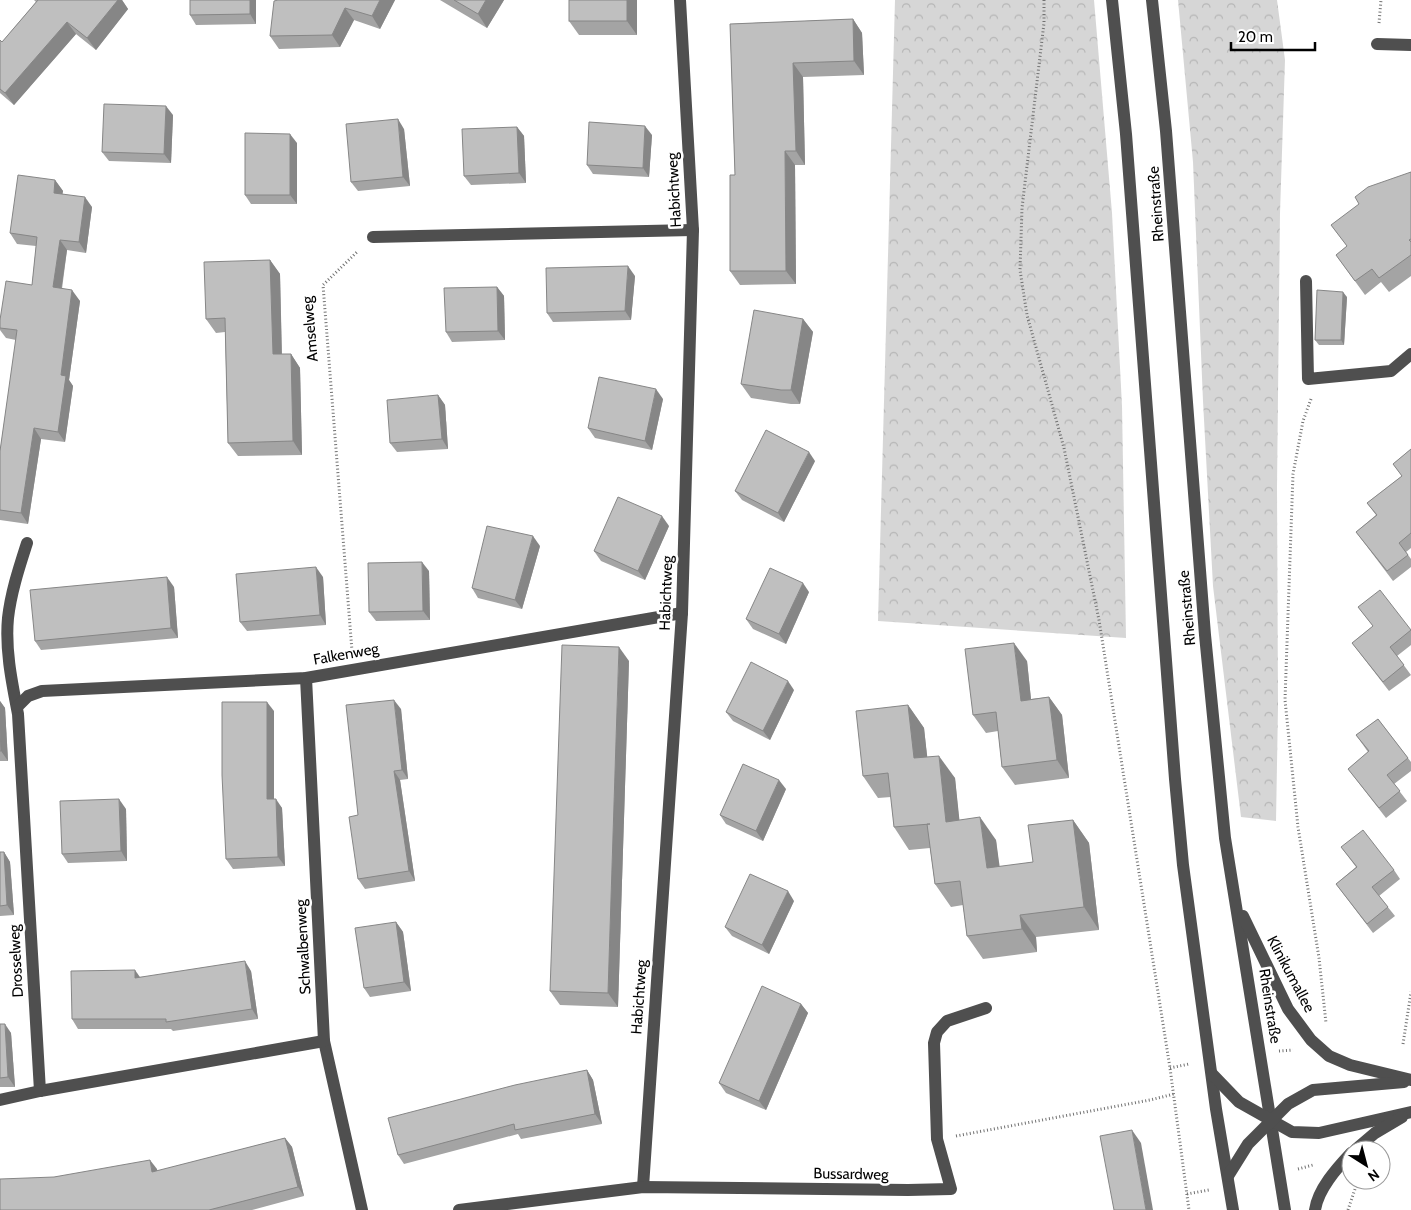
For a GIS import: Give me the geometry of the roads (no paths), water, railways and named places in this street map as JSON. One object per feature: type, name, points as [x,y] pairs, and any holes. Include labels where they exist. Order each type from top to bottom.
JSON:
[{"type":"street","name":"Habichtweg","points":[[642,1187],[682,613],[693,230],[680,0]]},
{"type":"street","name":"Rheinstraße","points":[[1112,0],[1128,154],[1183,865],[1233,1210]]},
{"type":"street","name":"Rheinstraße","points":[[1152,0],[1166,131],[1205,635],[1225,838],[1285,1210]]},
{"type":"street","points":[[1377,44],[1411,45]]},
{"type":"street","points":[[373,237],[693,230]]},
{"type":"street","points":[[1306,281],[1308,379],[1391,371],[1411,354]]},
{"type":"street","name":"Drosselweg","points":[[27,543],[15,580],[8,619],[8,655],[17,707],[40,1091]]},
{"type":"street","name":"Falkenweg","points":[[17,707],[28,696],[42,691],[306,678],[682,613]]},
{"type":"street","name":"Schwalbenweg","points":[[306,678],[324,1041],[362,1210]]},
{"type":"street","name":"Klinikumallee","points":[[1237,903],[1288,1009],[1311,1040],[1329,1056],[1350,1065],[1411,1080]]},
{"type":"street","name":"Bussardweg","points":[[459,1210],[642,1187],[951,1189],[937,1139],[934,1043],[937,1032],[947,1021],[986,1008]]},
{"type":"street","points":[[0,1100],[40,1091],[324,1041]]},
{"type":"street","points":[[1212,1074],[1239,1102],[1292,1132],[1319,1133],[1411,1112]]},
{"type":"street","name":"Klinikumallee","points":[[1228,1176],[1248,1144],[1288,1104],[1313,1090],[1411,1080]]},
{"type":"street","points":[[1368,1140],[1411,1112]]},
{"type":"street","points":[[1315,1210],[1316,1202],[1341,1165]]}]
